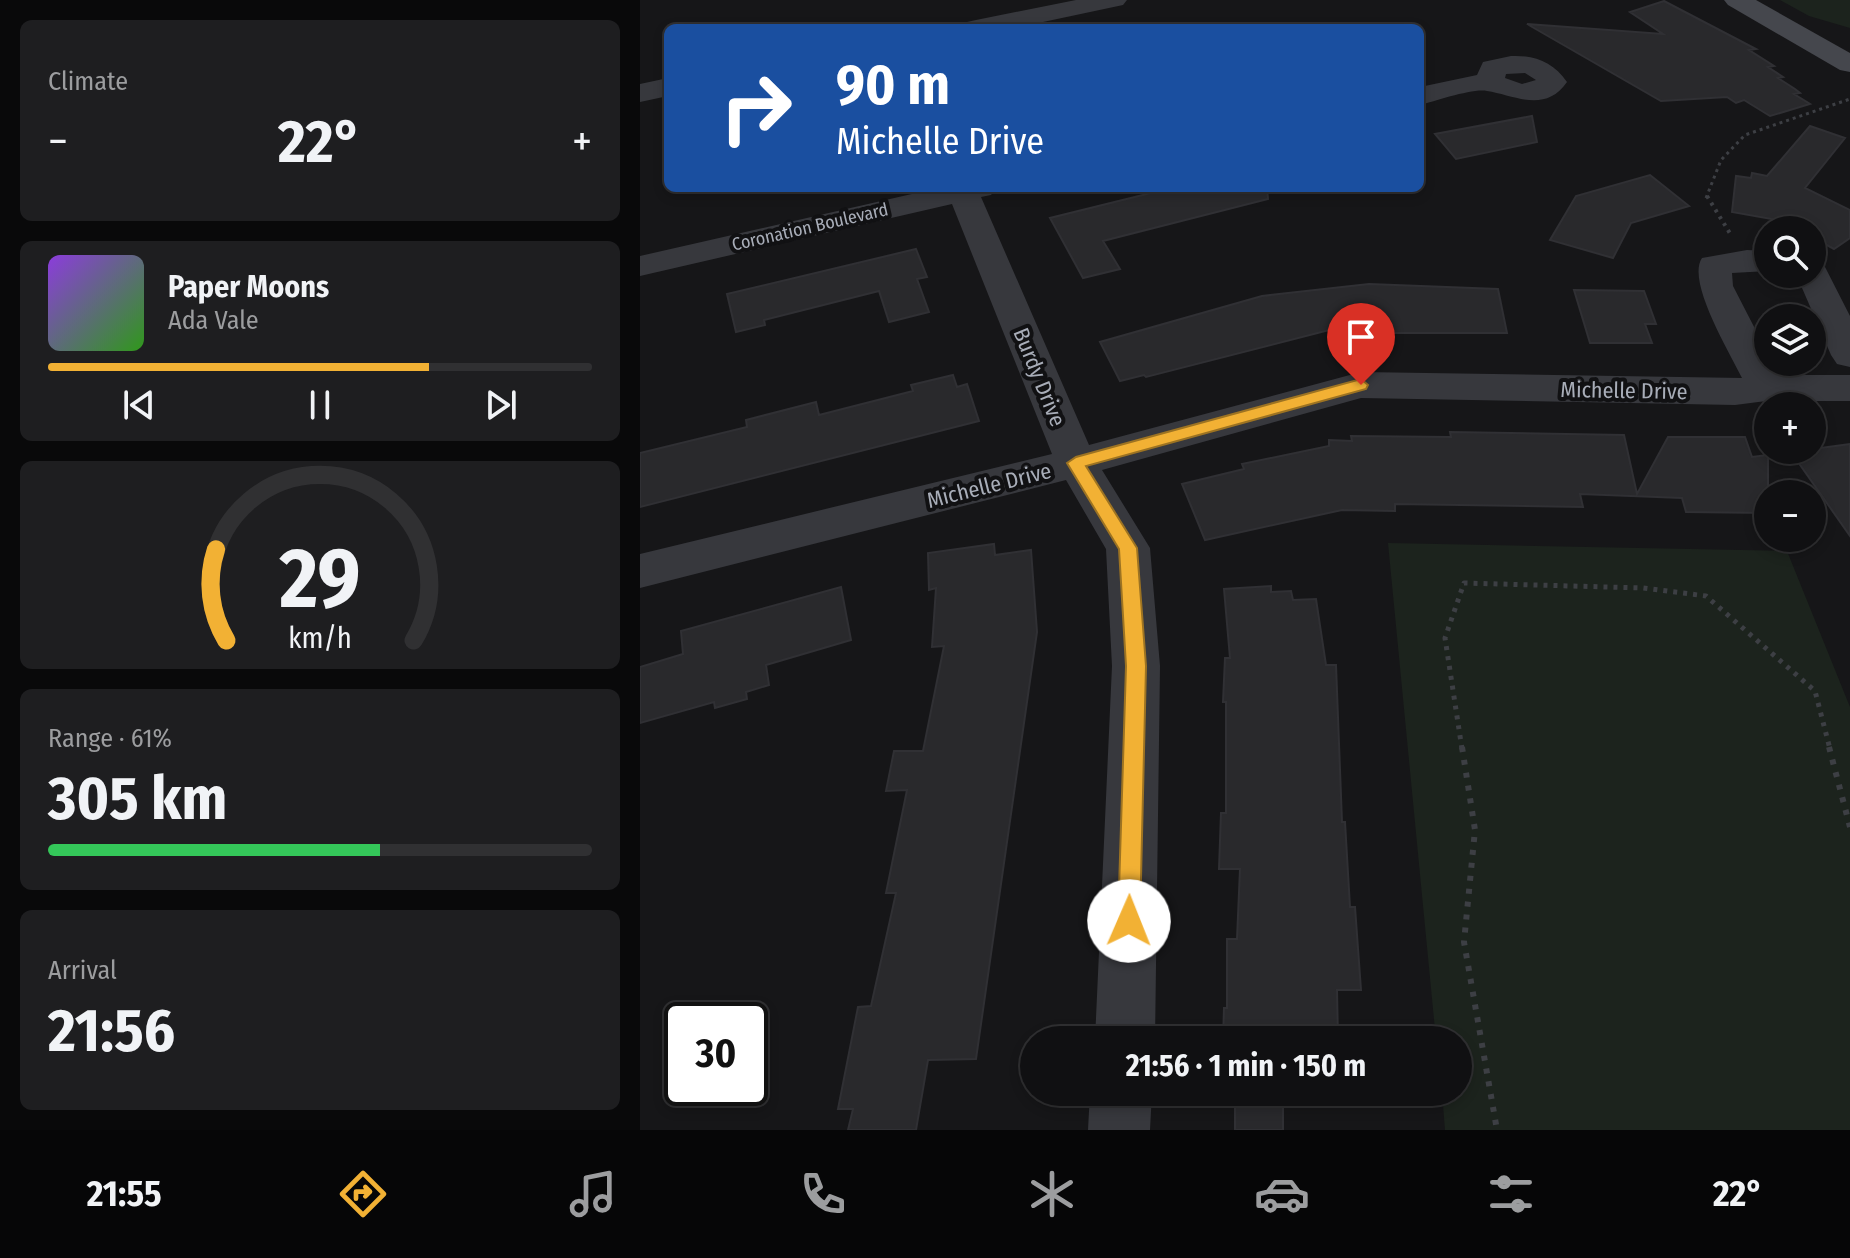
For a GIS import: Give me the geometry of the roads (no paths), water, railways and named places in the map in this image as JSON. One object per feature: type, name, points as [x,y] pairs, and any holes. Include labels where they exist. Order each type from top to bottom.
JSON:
[{"type":"main road","points":[[1737,0],[1850,64]]},
{"type":"street","points":[[996,24],[1114,0]]},
{"type":"street","points":[[1424,95],[1490,81]]},
{"type":"street","points":[[640,93],[664,88]]},
{"type":"street","name":"Coronation Boulevard","points":[[640,266],[955,192]]},
{"type":"street","name":"Burdy Drive","points":[[969,192],[1076,463],[1128,548],[1136,666],[1125,1026]]},
{"type":"street","points":[[1754,260],[1714,265],[1716,286],[1766,388]]},
{"type":"street","points":[[1819,288],[1850,355]]},
{"type":"street","name":"Michelle Drive","points":[[640,571],[1076,463],[1361,385],[1735,392],[1766,388],[1850,388]]},
{"type":"street","points":[[1119,1130],[1120,1106]]}]
